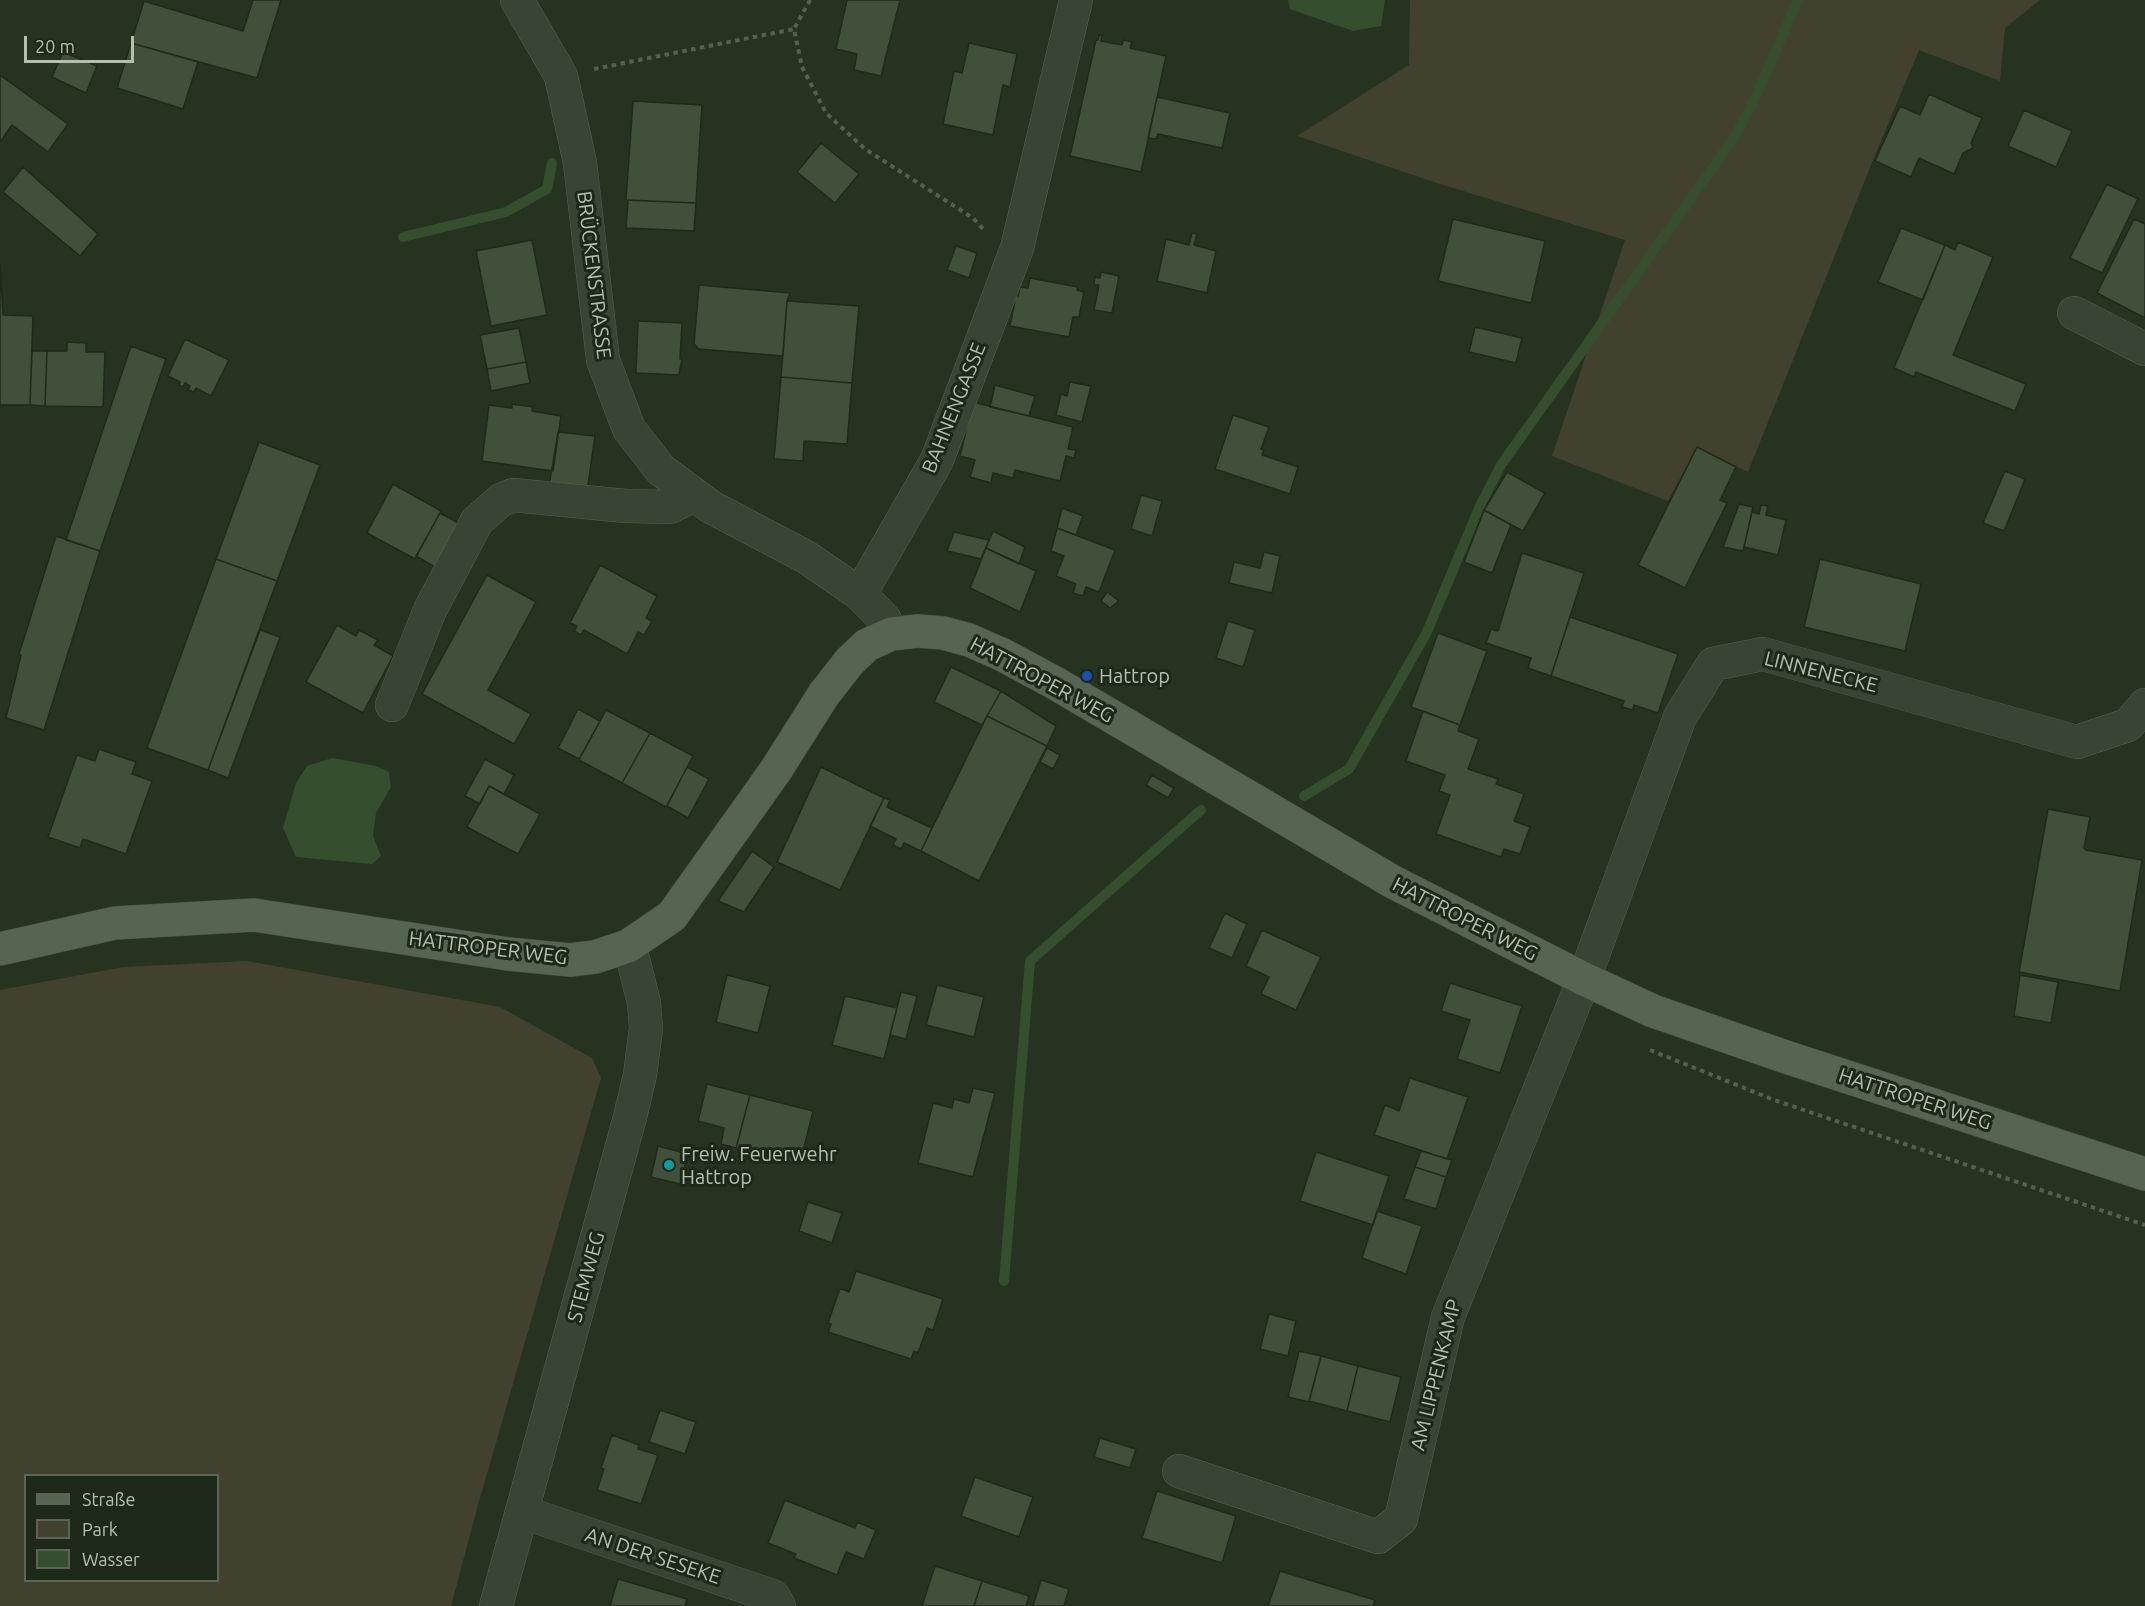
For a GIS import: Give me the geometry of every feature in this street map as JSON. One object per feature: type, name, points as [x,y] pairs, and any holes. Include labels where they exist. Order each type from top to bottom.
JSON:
[{"type":"main road","name":"HATTROPER WEG","points":[[0,949],[115,923],[254,915],[508,954],[570,960],[596,957],[628,946],[672,916],[776,770],[831,686],[850,661],[867,645],[891,633],[918,631],[944,633],[969,640],[1003,655],[1055,683],[1193,762],[1393,882],[1584,979],[1653,1011],[1786,1057],[2145,1174]]},
{"type":"street","name":"BAHNENGASSE","points":[[860,594],[937,459],[1017,248],[1076,0]]},
{"type":"street","name":"BRÜCKENSTRASSE","points":[[523,2],[561,76],[580,163],[603,360],[629,429],[661,470],[711,507],[806,557],[860,594],[885,620],[891,633]]},
{"type":"street","points":[[2074,313],[2145,349]]},
{"type":"street","points":[[392,705],[430,610],[477,521],[501,500],[513,495],[626,506],[670,507],[694,495]]},
{"type":"street","name":"LINNENECKE","points":[[1584,979],[1680,717],[1713,664],[1762,654],[2077,742],[2128,725],[2145,705]]},
{"type":"street","name":"STEMWEG","points":[[496,1606],[640,1075],[645,1028],[644,1003],[628,946]]},
{"type":"street","name":"AM LIPPENKAMP","points":[[1179,1471],[1378,1537],[1401,1519],[1448,1317],[1584,979]]},
{"type":"street","name":"AN DER SESEKE","points":[[522,1512],[773,1596],[780,1606]]},
{"type":"path","points":[[810,0],[794,29],[802,67],[826,113],[865,149],[973,218],[992,239],[1017,248]]},
{"type":"path","points":[[561,76],[794,29]]},
{"type":"path","points":[[1653,1011],[1642,1047],[1774,1100],[2145,1226]]},
{"type":"green space","points":[[1410,0],[2040,0],[2005,28],[2000,81],[1919,50],[1748,472],[1697,447],[1668,501],[1552,456],[1625,240],[1440,184],[1297,136],[1409,65]]},
{"type":"green space","points":[[247,961],[500,1007],[592,1058],[601,1078],[451,1606],[0,1606],[0,990],[123,967]]},
{"type":"water","points":[[1288,0],[1385,0],[1381,26],[1353,31],[1290,9]]},
{"type":"water","points":[[332,758],[376,766],[389,772],[391,787],[376,813],[373,836],[381,856],[372,864],[296,857],[283,828],[296,783],[307,766]]},
{"type":"building","points":[[253,0],[281,0],[257,78],[131,43],[144,1],[243,31]]},
{"type":"building","points":[[847,0],[900,0],[881,76],[854,70],[857,54],[836,49]]},
{"type":"building","points":[[1099,35],[1102,35],[1101,41],[1122,45],[1123,40],[1132,42],[1130,48],[1166,56],[1141,172],[1070,156]]},
{"type":"building","points":[[131,43],[198,62],[183,109],[117,88]]},
{"type":"building","points":[[969,43],[1017,54],[1010,87],[1003,85],[993,135],[943,124],[954,71],[962,73]]},
{"type":"building","points":[[63,52],[97,66],[86,93],[52,77]]},
{"type":"building","points":[[0,75],[68,124],[48,152],[12,125],[0,142]]},
{"type":"building","points":[[1929,94],[1982,118],[1971,143],[1973,148],[1963,153],[1954,174],[1919,158],[1911,177],[1875,161],[1900,106],[1920,115]]},
{"type":"building","points":[[1157,97],[1230,113],[1222,148],[1158,134],[1156,139],[1148,138]]},
{"type":"building","points":[[633,101],[702,105],[696,203],[626,200]]},
{"type":"building","points":[[2024,110],[2072,131],[2056,167],[2008,146]]},
{"type":"building","points":[[821,143],[859,174],[835,203],[797,172]]},
{"type":"building","points":[[23,167],[98,234],[80,256],[3,192]]},
{"type":"building","points":[[2107,184],[2138,199],[2102,273],[2070,258]]},
{"type":"building","points":[[628,200],[696,203],[694,231],[626,228]]},
{"type":"building","points":[[1453,219],[1545,241],[1531,303],[1438,281]]},
{"type":"building","points":[[2134,219],[2145,224],[2145,318],[2097,293]]},
{"type":"building","points":[[1901,228],[1945,245],[1923,300],[1878,282]]},
{"type":"building","points":[[1192,233],[1197,234],[1194,245],[1216,251],[1207,293],[1157,281],[1166,239],[1189,245]]},
{"type":"building","points":[[532,240],[547,315],[491,326],[476,251]]},
{"type":"building","points":[[1958,242],[1993,257],[1953,355],[2026,384],[2015,411],[1916,372],[1914,377],[1894,368],[1945,245],[1955,250]]},
{"type":"building","points":[[956,246],[977,253],[969,278],[947,270]]},
{"type":"building","points":[[0,264],[3,315],[33,316],[30,405],[0,405]]},
{"type":"building","points":[[1101,272],[1119,276],[1112,313],[1094,310],[1099,285],[1094,285],[1095,277],[1100,278]]},
{"type":"building","points":[[1030,278],[1078,287],[1077,290],[1084,292],[1079,317],[1073,317],[1069,337],[1010,326],[1016,295],[1018,296],[1020,287],[1028,288]]},
{"type":"building","points":[[699,285],[790,293],[787,301],[783,356],[699,349],[694,344]]},
{"type":"building","points":[[787,301],[859,306],[852,383],[781,377]]},
{"type":"building","points":[[638,321],[682,323],[680,359],[682,359],[679,375],[636,373]]},
{"type":"building","points":[[1475,327],[1522,338],[1516,363],[1469,352]]},
{"type":"building","points":[[519,328],[526,362],[487,369],[480,335]]},
{"type":"building","points":[[185,339],[229,360],[211,396],[196,388],[194,392],[188,390],[190,386],[185,383],[183,387],[179,385],[180,382],[168,376]]},
{"type":"building","points":[[67,342],[86,343],[86,352],[105,352],[103,407],[45,406],[47,351],[67,351]]},
{"type":"building","points":[[131,346],[166,359],[100,551],[66,540]]},
{"type":"building","points":[[32,351],[47,351],[45,406],[30,405]]},
{"type":"building","points":[[526,362],[530,383],[491,391],[487,369]]},
{"type":"building","points":[[781,377],[852,383],[847,444],[804,441],[803,461],[774,459]]},
{"type":"building","points":[[1070,382],[1091,386],[1082,422],[1056,415],[1061,394],[1067,396]]},
{"type":"building","points":[[995,385],[1035,396],[1029,416],[990,407]]},
{"type":"building","points":[[973,402],[1073,427],[1068,449],[1076,450],[1074,458],[1066,456],[1060,481],[1015,470],[1013,478],[993,473],[991,483],[970,477],[975,460],[960,456]]},
{"type":"building","points":[[512,404],[533,407],[532,411],[561,416],[553,471],[482,461],[489,405],[512,408]]},
{"type":"building","points":[[1233,415],[1269,427],[1261,449],[1264,450],[1262,455],[1298,467],[1290,494],[1215,469]]},
{"type":"building","points":[[558,432],[595,436],[587,492],[549,487]]},
{"type":"building","points":[[259,442],[320,465],[277,581],[216,559]]},
{"type":"building","points":[[1697,447],[1736,467],[1720,500],[1727,503],[1685,588],[1638,565]]},
{"type":"building","points":[[2005,471],[2025,479],[2004,531],[1983,523]]},
{"type":"building","points":[[1507,472],[1545,493],[1523,531],[1484,510]]},
{"type":"building","points":[[393,484],[441,511],[415,559],[367,533]]},
{"type":"building","points":[[1141,495],[1162,501],[1152,536],[1131,529]]},
{"type":"building","points":[[1739,504],[1753,507],[1743,551],[1723,547]]},
{"type":"building","points":[[1761,505],[1768,506],[1766,515],[1786,520],[1778,555],[1744,547],[1752,512],[1759,514]]},
{"type":"building","points":[[1062,508],[1083,516],[1076,535],[1057,528]]},
{"type":"building","points":[[1484,510],[1511,525],[1492,573],[1464,562]]},
{"type":"building","points":[[440,513],[464,526],[440,570],[416,556]]},
{"type":"building","points":[[1057,528],[1115,550],[1099,592],[1086,587],[1083,596],[1073,593],[1076,584],[1056,576],[1064,556],[1051,551]]},
{"type":"building","points":[[993,531],[1025,547],[1019,564],[986,548]]},
{"type":"building","points":[[954,532],[989,540],[981,559],[947,551]]},
{"type":"building","points":[[56,536],[100,551],[44,730],[6,718],[21,655],[19,654]]},
{"type":"building","points":[[986,548],[1036,571],[1020,612],[970,588]]},
{"type":"building","points":[[1264,552],[1280,556],[1272,593],[1229,583],[1234,562],[1260,568]]},
{"type":"building","points":[[1522,553],[1584,573],[1551,676],[1528,668],[1531,658],[1486,643],[1491,629],[1498,631]]},
{"type":"building","points":[[216,559],[277,581],[208,770],[147,748]]},
{"type":"building","points":[[1820,559],[1921,584],[1905,651],[1804,627]]},
{"type":"building","points":[[600,565],[657,596],[646,618],[652,621],[644,635],[638,632],[627,654],[584,630],[581,635],[574,631],[577,626],[570,623]]},
{"type":"building","points":[[487,575],[536,602],[488,690],[531,714],[514,744],[422,694]]},
{"type":"building","points":[[1107,592],[1119,601],[1110,608],[1101,601]]},
{"type":"building","points":[[1570,617],[1678,654],[1658,713],[1634,705],[1633,710],[1622,707],[1624,701],[1551,676]]},
{"type":"building","points":[[1228,621],[1255,630],[1243,667],[1216,658]]},
{"type":"building","points":[[337,625],[356,636],[359,630],[378,640],[374,645],[393,656],[363,713],[306,682]]},
{"type":"building","points":[[260,630],[280,637],[228,778],[208,770]]},
{"type":"building","points":[[1438,633],[1487,651],[1460,725],[1411,707]]},
{"type":"building","points":[[951,667],[1001,691],[982,725],[934,702]]},
{"type":"building","points":[[1001,691],[1056,726],[1047,746],[987,716]]},
{"type":"building","points":[[578,709],[600,721],[579,759],[558,748]]},
{"type":"building","points":[[606,710],[650,733],[622,783],[579,760]]},
{"type":"building","points":[[1423,711],[1460,725],[1458,731],[1479,739],[1468,769],[1498,779],[1496,784],[1524,794],[1514,821],[1530,827],[1520,854],[1504,849],[1501,857],[1436,834],[1450,795],[1439,791],[1445,775],[1406,761]]},
{"type":"building","points":[[987,716],[1047,746],[979,881],[921,851]]},
{"type":"building","points":[[650,733],[693,756],[666,807],[622,783]]},
{"type":"building","points":[[1047,748],[1060,755],[1053,769],[1040,762]]},
{"type":"building","points":[[99,749],[136,762],[132,774],[152,781],[126,854],[83,839],[80,848],[48,837],[77,755],[95,761]]},
{"type":"building","points":[[485,759],[514,775],[504,794],[489,786],[480,804],[465,796]]},
{"type":"building","points":[[687,767],[709,779],[688,818],[667,806]]},
{"type":"building","points":[[821,767],[884,798],[840,890],[777,862]]},
{"type":"building","points":[[1152,775],[1174,788],[1168,798],[1146,785]]},
{"type":"building","points":[[489,786],[540,814],[518,854],[467,827]]},
{"type":"building","points":[[884,798],[890,800],[887,807],[932,828],[921,851],[904,843],[901,849],[893,845],[896,839],[870,826]]},
{"type":"building","points":[[2048,809],[2090,817],[2084,848],[2086,850],[2142,860],[2120,991],[2019,972]]},
{"type":"building","points":[[752,851],[774,867],[744,912],[718,901]]},
{"type":"building","points":[[1225,913],[1247,924],[1232,958],[1209,948]]},
{"type":"building","points":[[1262,930],[1321,957],[1296,1010],[1261,994],[1269,977],[1246,966]]},
{"type":"building","points":[[727,975],[770,986],[758,1033],[716,1022]]},
{"type":"building","points":[[2020,975],[2058,982],[2051,1023],[2014,1016]]},
{"type":"building","points":[[1450,983],[1522,1006],[1500,1073],[1457,1059],[1470,1020],[1441,1011]]},
{"type":"building","points":[[937,985],[984,997],[974,1037],[926,1025]]},
{"type":"building","points":[[901,992],[917,996],[906,1039],[890,1035]]},
{"type":"building","points":[[845,996],[897,1008],[884,1059],[832,1045]]},
{"type":"building","points":[[1410,1078],[1468,1097],[1447,1159],[1374,1135],[1385,1105],[1399,1111]]},
{"type":"building","points":[[707,1084],[750,1095],[736,1148],[721,1144],[724,1128],[698,1121]]},
{"type":"building","points":[[973,1088],[995,1093],[973,1177],[918,1163],[933,1103],[952,1108],[954,1099],[969,1103]]},
{"type":"building","points":[[750,1095],[813,1111],[800,1164],[736,1148]]},
{"type":"building","name":"Freiw. Feuerwehr Hattrop","points":[[658,1146],[688,1154],[680,1184],[651,1177]]},
{"type":"building","points":[[1421,1151],[1452,1160],[1446,1177],[1415,1167]]},
{"type":"building","points":[[1316,1152],[1389,1176],[1373,1225],[1300,1201]]},
{"type":"building","points":[[1415,1167],[1446,1177],[1436,1209],[1404,1199]]},
{"type":"building","points":[[808,1202],[842,1213],[832,1243],[799,1231]]},
{"type":"building","points":[[1377,1211],[1422,1226],[1406,1274],[1362,1258]]},
{"type":"building","points":[[856,1271],[943,1299],[933,1330],[927,1328],[918,1353],[914,1351],[911,1359],[828,1332],[831,1324],[828,1323],[840,1288],[849,1292]]},
{"type":"building","points":[[1269,1314],[1296,1321],[1288,1356],[1260,1349]]},
{"type":"building","points":[[1299,1351],[1321,1356],[1309,1402],[1288,1397]]},
{"type":"building","points":[[1321,1356],[1358,1366],[1347,1411],[1309,1401]]},
{"type":"building","points":[[1358,1366],[1401,1377],[1390,1422],[1347,1411]]},
{"type":"building","points":[[660,1410],[696,1422],[685,1454],[649,1442]]},
{"type":"building","points":[[612,1435],[639,1445],[638,1449],[658,1455],[641,1504],[597,1490],[604,1469],[601,1468]]},
{"type":"building","points":[[1100,1438],[1136,1449],[1130,1468],[1094,1457]]},
{"type":"building","points":[[975,1477],[1033,1497],[1019,1537],[961,1516]]},
{"type":"building","points":[[1157,1491],[1236,1516],[1222,1563],[1142,1538]]},
{"type":"building","points":[[785,1500],[855,1528],[857,1522],[876,1530],[864,1559],[846,1552],[837,1575],[794,1558],[796,1554],[768,1543]]},
{"type":"building","points":[[935,1566],[982,1581],[974,1606],[922,1606]]},
{"type":"building","points":[[1280,1571],[1375,1600],[1373,1606],[1268,1606]]},
{"type":"building","points":[[618,1579],[687,1599],[685,1606],[610,1606]]},
{"type":"building","points":[[1041,1580],[1069,1589],[1064,1606],[1033,1606]]},
{"type":"building","points":[[982,1581],[1029,1596],[1026,1606],[974,1606]]},
{"type":"waterway","points":[[1304,796],[1349,769],[1426,634],[1480,506],[1501,465],[1736,135],[1756,96],[1798,0]]},
{"type":"waterway","points":[[403,237],[506,212],[547,189],[552,163]]},
{"type":"waterway","points":[[1004,1281],[1030,961],[1201,810]]},
{"type":"place","name":"Hattrop","points":[[1087,676]]},
{"type":"place","name":"Freiw. Feuerwehr Hattrop","points":[[669,1165]]}]
